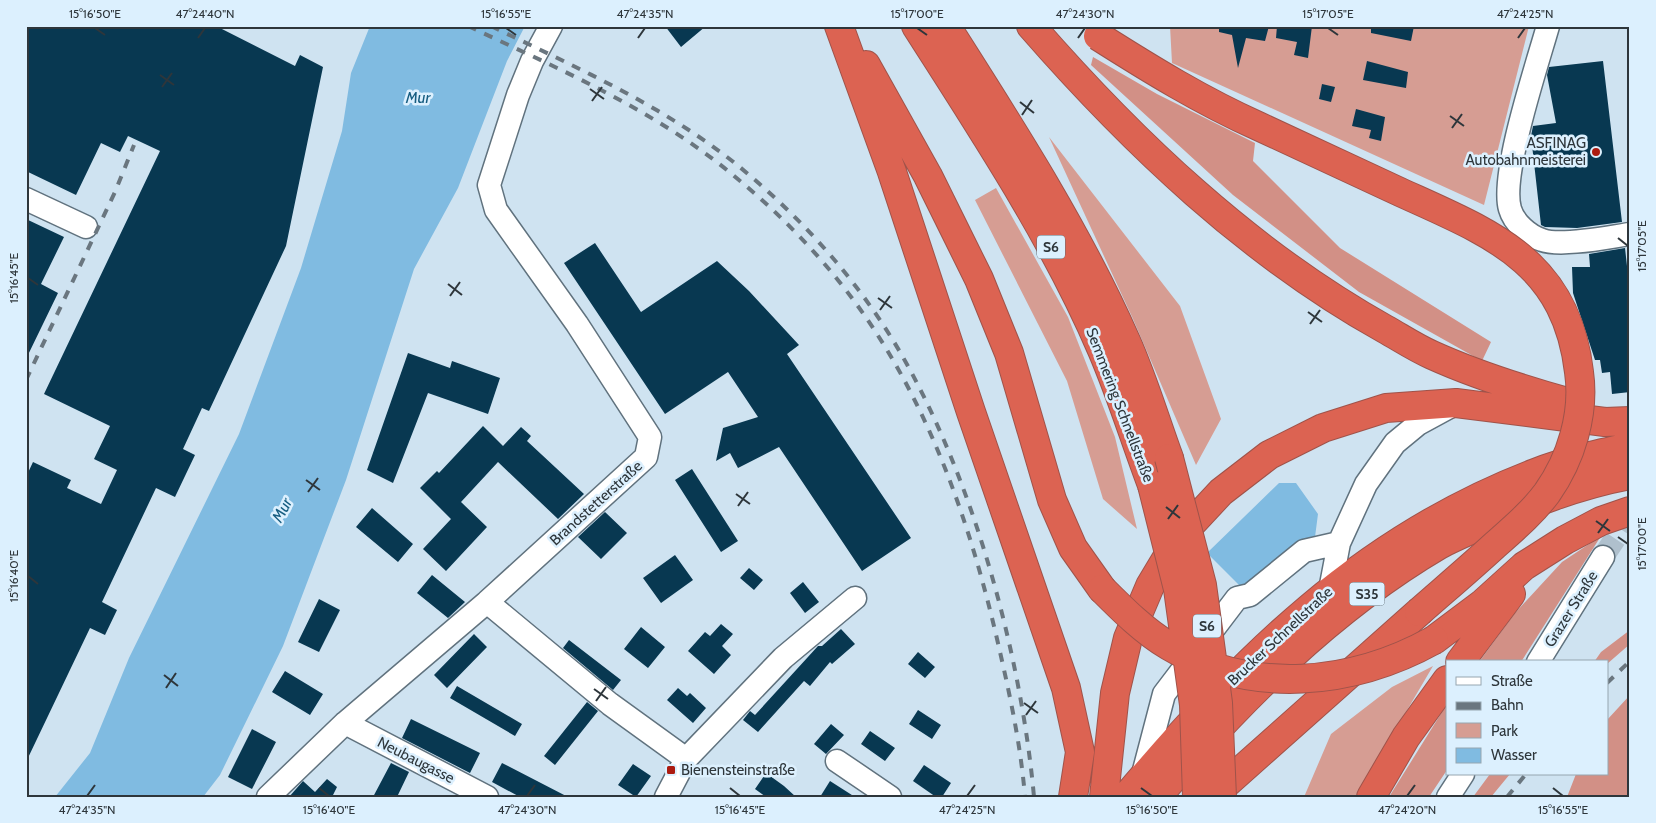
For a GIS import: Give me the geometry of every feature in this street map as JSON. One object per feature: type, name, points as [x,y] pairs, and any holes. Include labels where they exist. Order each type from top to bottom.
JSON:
[{"type":"highway","points":[[839,26],[892,172],[968,403],[1066,688],[1080,752],[1073,797]]},
{"type":"highway","points":[[845,26],[928,176],[980,279],[1009,353],[1052,500],[1073,548],[1102,590],[1125,612],[1170,646],[1199,661],[1252,676],[1284,679],[1339,676],[1374,667],[1406,656],[1434,640],[1482,604],[1524,566],[1565,540],[1601,521],[1630,511]]},
{"type":"highway","name":"Semmering Schnellstraße","points":[[916,26],[986,136],[1052,248],[1102,350],[1152,485],[1178,589],[1194,705],[1197,797]]},
{"type":"highway","name":"Semmering Schnellstraße","points":[[946,26],[1008,123],[1074,237],[1126,342],[1169,458],[1202,585],[1218,703],[1222,797]]},
{"type":"highway","points":[[1031,26],[1073,74],[1159,160],[1247,237],[1340,304],[1431,354],[1505,384],[1596,410],[1630,415]]},
{"type":"highway","points":[[1092,31],[1175,85],[1232,114],[1495,237],[1536,270],[1563,311],[1577,355],[1581,381],[1576,428],[1561,471],[1546,494],[1526,517],[1211,797]]},
{"type":"highway","points":[[1104,797],[1115,693],[1128,638],[1150,586],[1180,536],[1221,492],[1269,455],[1323,428],[1386,408],[1456,403],[1605,422],[1630,421]]},
{"type":"highway","name":"Brucker Schnellstraße","points":[[1141,790],[1176,737],[1264,648],[1330,590],[1386,548],[1474,498],[1536,472],[1630,447]]},
{"type":"highway","name":"Brucker Schnellstraße","points":[[1141,790],[1192,756],[1282,665],[1355,602],[1439,545],[1522,506],[1588,483],[1630,475]]},
{"type":"highway","points":[[1461,660],[1494,614],[1530,572],[1565,540]]},
{"type":"highway","points":[[1371,797],[1406,737],[1446,681]]},
{"type":"street","name":"Brandstetterstraße","points":[[268,797],[344,723],[487,602],[646,457],[650,437],[578,324],[496,210],[489,185],[518,95],[532,61],[551,26]]},
{"type":"street","points":[[1548,26],[1513,155],[1508,188],[1510,209],[1516,221],[1525,230],[1544,241],[1560,242],[1630,234]]},
{"type":"street","points":[[26,199],[86,227]]},
{"type":"street","points":[[1330,590],[1339,543],[1366,484],[1395,443],[1418,424],[1456,403]]},
{"type":"street","points":[[1141,790],[1164,694],[1237,598],[1250,595],[1304,551],[1339,543]]},
{"type":"street","name":"Grazer Straße","points":[[1539,660],[1603,557]]},
{"type":"street","points":[[666,797],[686,759],[784,658],[855,598]]},
{"type":"street","points":[[487,602],[610,704],[686,759]]},
{"type":"street","name":"Neubaugasse","points":[[344,723],[487,797]]},
{"type":"street","points":[[837,761],[890,797]]},
{"type":"street","points":[[1448,797],[1462,776]]},
{"type":"green space","points":[[1170,26],[1529,26],[1484,205],[1172,63]]},
{"type":"green space","points":[[1049,137],[1180,306],[1221,419],[1196,465],[1133,319]]},
{"type":"green space","points":[[996,188],[1068,317],[1115,437],[1137,529],[1103,499],[1067,381],[975,200]]},
{"type":"green space","points":[[1433,666],[1356,797],[1304,797],[1331,734],[1392,687]]},
{"type":"shaded area","points":[[1093,57],[1157,94],[1255,143],[1253,161],[1340,248],[1491,342],[1482,361],[1359,292],[1233,195],[1091,65]]},
{"type":"shaded area","points":[[1601,536],[1522,660],[1480,660],[1515,613],[1562,562]]},
{"type":"shaded area","points":[[1630,630],[1630,644],[1608,663],[1608,660],[1595,660],[1601,652]]},
{"type":"shaded area","points":[[1630,695],[1630,797],[1567,797],[1575,776],[1608,776],[1608,719]]},
{"type":"shaded area","points":[[1446,706],[1446,772],[1429,797],[1389,797]]},
{"type":"shaded area","points":[[1489,776],[1508,776],[1491,797],[1473,797]]},
{"type":"water","name":"Mur","points":[[370,26],[525,26],[507,61],[458,188],[414,269],[346,480],[283,646],[220,775],[203,797],[55,797],[90,753],[129,658],[239,434],[301,268],[342,131],[351,73]]},
{"type":"water","points":[[1279,483],[1296,483],[1318,514],[1315,537],[1247,593],[1207,553]]},
{"type":"building","points":[[26,26],[216,26],[295,66],[300,55],[323,67],[286,246],[209,411],[202,408],[183,449],[195,455],[175,497],[156,488],[102,602],[117,610],[105,635],[90,628],[26,762],[26,477],[33,462],[71,480],[67,488],[101,504],[117,470],[94,459],[110,426],[44,394],[160,151],[128,136],[120,152],[101,143],[76,195],[26,171]]},
{"type":"building","points":[[665,26],[706,26],[681,47]]},
{"type":"building","points":[[1219,26],[1269,26],[1265,41],[1246,38],[1238,68],[1232,35],[1219,32]]},
{"type":"building","points":[[1277,26],[1312,26],[1308,58],[1294,55],[1297,42],[1276,38]]},
{"type":"building","points":[[1371,26],[1414,26],[1411,41],[1371,33]]},
{"type":"building","points":[[1367,61],[1408,72],[1406,88],[1363,80]]},
{"type":"building","name":"ASFINAG Autobahnmeisterei","points":[[1603,61],[1622,222],[1577,228],[1545,227],[1541,225],[1531,136],[1533,126],[1556,123],[1547,75],[1549,67]]},
{"type":"building","points":[[1322,84],[1335,87],[1331,102],[1319,99]]},
{"type":"building","points":[[1356,109],[1385,117],[1381,141],[1369,138],[1371,130],[1352,126]]},
{"type":"building","points":[[26,219],[64,237],[41,284],[58,293],[26,359]]},
{"type":"building","points":[[595,243],[641,312],[717,261],[749,291],[799,345],[787,354],[911,538],[862,571],[779,447],[738,468],[730,453],[716,461],[723,428],[758,417],[728,372],[665,414],[564,263]]},
{"type":"building","points":[[1625,248],[1630,293],[1630,392],[1612,394],[1610,372],[1602,373],[1600,360],[1595,360],[1573,293],[1572,267],[1590,267],[1589,254]]},
{"type":"building","points":[[408,353],[450,368],[452,361],[500,378],[488,414],[428,393],[393,483],[367,470]]},
{"type":"building","points":[[483,426],[503,446],[521,427],[531,436],[527,441],[584,494],[558,519],[498,462],[461,502],[487,527],[446,571],[423,549],[451,519],[420,488],[437,471],[439,473]]},
{"type":"building","points":[[692,469],[738,541],[721,552],[675,480]]},
{"type":"building","points":[[372,508],[413,544],[398,562],[356,527]]},
{"type":"building","points":[[605,512],[627,533],[601,559],[578,537]]},
{"type":"building","points":[[675,555],[693,580],[661,603],[643,578]]},
{"type":"building","points":[[749,568],[763,580],[754,590],[740,578]]},
{"type":"building","points":[[432,575],[465,602],[448,618],[417,593]]},
{"type":"building","points":[[803,582],[819,602],[805,613],[790,593]]},
{"type":"building","points":[[319,599],[340,610],[319,652],[298,642]]},
{"type":"building","points":[[721,624],[733,634],[722,646],[731,655],[714,674],[688,651],[705,632],[710,636]]},
{"type":"building","points":[[641,627],[665,647],[648,668],[624,649]]},
{"type":"building","points":[[841,629],[855,644],[832,664],[830,662],[810,686],[804,681],[758,732],[743,720],[750,711],[755,715],[818,646],[822,646]]},
{"type":"building","points":[[474,634],[487,647],[447,688],[434,675]]},
{"type":"building","points":[[569,640],[621,680],[613,690],[563,648]]},
{"type":"building","points":[[918,652],[935,667],[925,678],[908,664]]},
{"type":"building","points":[[285,671],[323,694],[310,715],[272,692]]},
{"type":"building","points":[[457,686],[522,724],[515,736],[450,698]]},
{"type":"building","points":[[678,688],[687,696],[690,693],[706,708],[693,723],[667,700]]},
{"type":"building","points":[[587,702],[598,711],[555,765],[544,756]]},
{"type":"building","points":[[918,710],[941,725],[932,739],[909,724]]},
{"type":"building","points":[[411,719],[480,753],[470,773],[402,738]]},
{"type":"building","points":[[831,724],[844,735],[826,754],[814,744]]},
{"type":"building","points":[[252,729],[276,742],[252,789],[228,777]]},
{"type":"building","points":[[870,731],[895,748],[885,761],[861,744]]},
{"type":"building","points":[[391,763],[409,772],[397,797],[373,797]]},
{"type":"building","points":[[502,763],[568,797],[520,797],[492,782]]},
{"type":"building","points":[[633,764],[651,776],[636,797],[618,785]]},
{"type":"building","points":[[924,765],[951,783],[942,797],[936,797],[913,781]]},
{"type":"building","points":[[766,773],[796,797],[766,797],[755,789]]},
{"type":"building","points":[[327,779],[337,787],[332,797],[289,797],[303,781],[315,792]]},
{"type":"building","points":[[830,781],[855,797],[820,797]]},
{"type":"tunnel","points":[[1603,557],[1630,516]]},
{"type":"railway","points":[[468,26],[605,92],[671,130],[703,152],[752,191],[788,224],[853,299],[891,357],[913,396],[932,437],[964,522],[990,608],[1012,706],[1025,797]]},
{"type":"railway","points":[[491,26],[586,72],[648,105],[708,143],[736,164],[805,227],[847,275],[884,325],[926,401],[950,454],[971,510],[1005,626],[1018,684],[1028,742],[1034,797]]},
{"type":"railway","points":[[26,380],[115,192],[134,145]]},
{"type":"railway","points":[[1608,682],[1630,661]]},
{"type":"railway","points":[[1507,797],[1524,776]]},
{"type":"place","name":"ASFINAG Autobahnmeisterei","points":[[1596,152]]},
{"type":"place","name":"Bienensteinstraße","points":[[671,770]]}]
